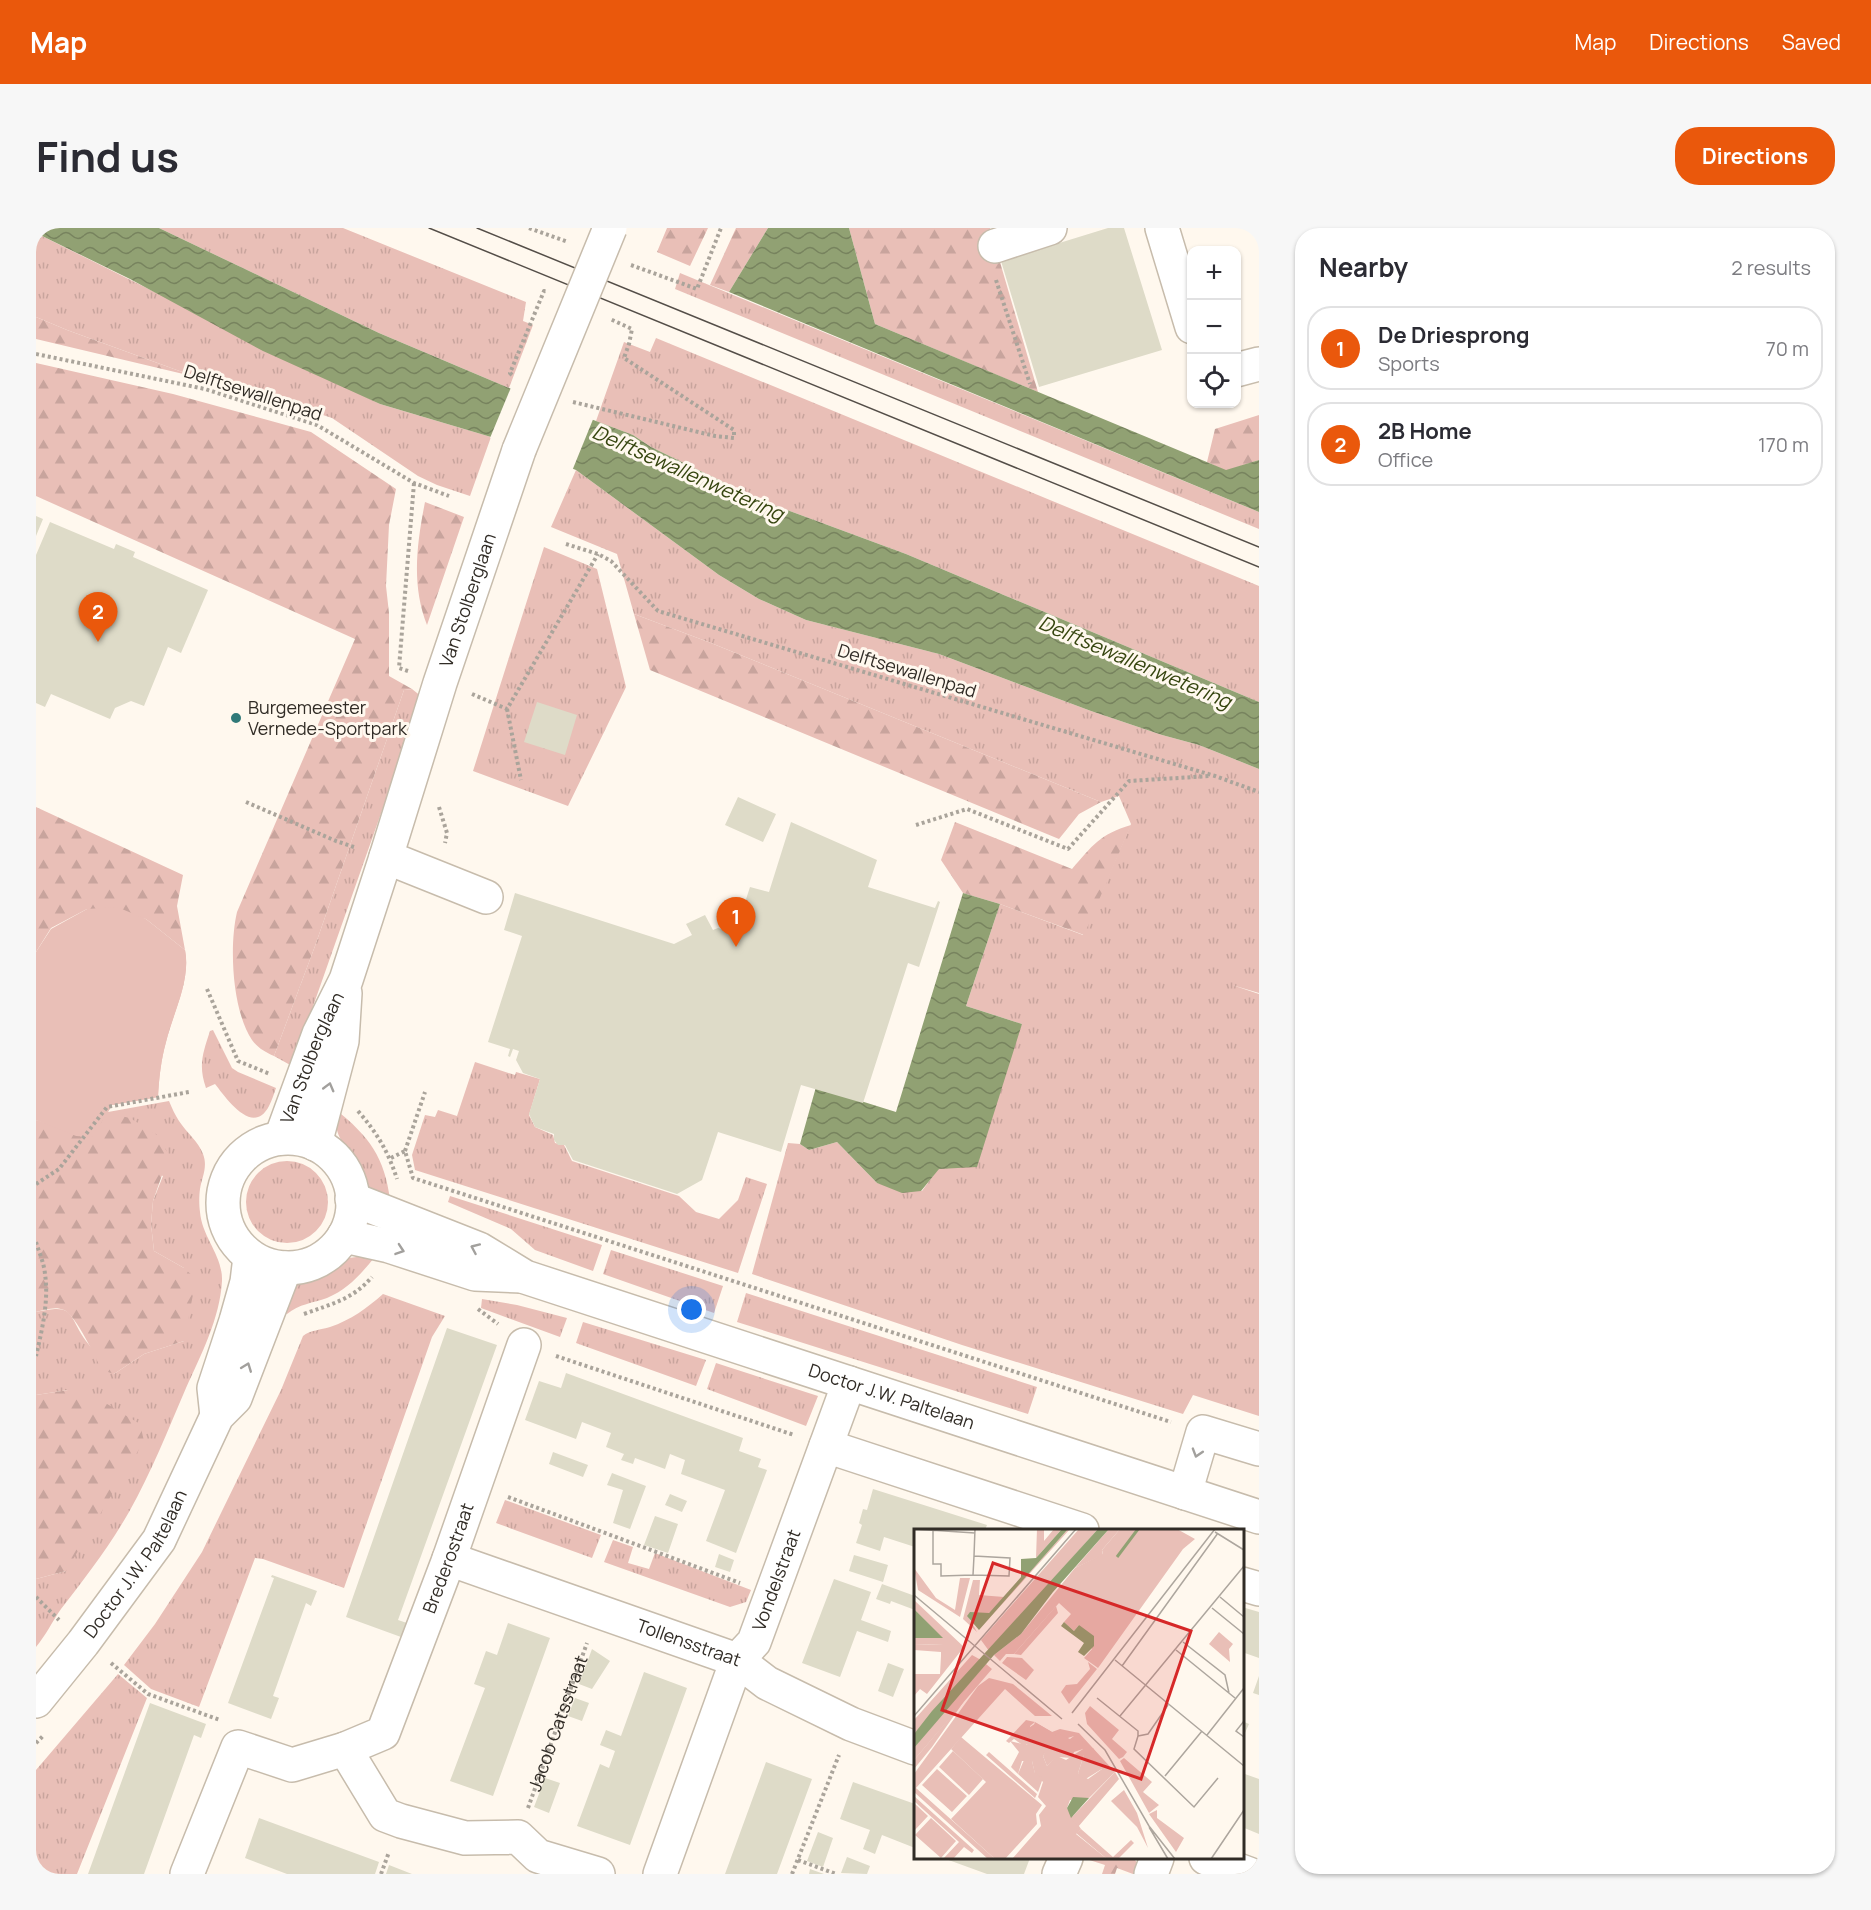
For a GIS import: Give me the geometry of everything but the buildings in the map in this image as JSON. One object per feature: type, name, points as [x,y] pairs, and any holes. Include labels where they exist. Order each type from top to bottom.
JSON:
[{"type":"street","name":"Van Stolberglaan","points":[[281,1138],[319,1034],[346,980],[440,683],[519,450],[610,228]]},
{"type":"street","points":[[994,259],[1050,228]]},
{"type":"street","points":[[1162,228],[1187,313]]},
{"type":"street","points":[[1241,369],[1259,364]]},
{"type":"street","points":[[386,857],[486,897]]},
{"type":"street","name":"Van Stolberglaan","points":[[315,1144],[342,1041],[346,980]]},
{"type":"street","points":[[281,1138],[298,1139],[315,1144],[325,1150],[341,1166],[351,1187],[351,1218],[344,1236],[328,1254],[297,1268],[273,1267],[250,1257],[231,1235],[225,1222],[223,1193],[234,1166],[244,1155],[265,1142],[281,1138]]},
{"type":"street","name":"Doctor J.W. Paltelaan","points":[[352,1199],[479,1249],[525,1276],[1259,1517]]},
{"type":"street","name":"Doctor J.W. Paltelaan","points":[[344,1236],[389,1246],[475,1274],[525,1276]]},
{"type":"street","name":"Doctor J.W. Paltelaan","points":[[217,1416],[214,1388],[247,1282],[250,1257]]},
{"type":"street","name":"Doctor J.W. Paltelaan","points":[[36,1701],[83,1643],[159,1540],[217,1416],[236,1398],[285,1268]]},
{"type":"street","name":"Brederostraat","points":[[238,1747],[292,1764],[345,1749],[383,1733],[476,1485],[524,1345]]},
{"type":"street","name":"Vondelstraat","points":[[660,1874],[737,1660],[754,1642],[849,1383]]},
{"type":"street","points":[[1185,1492],[1203,1432],[1259,1449]]},
{"type":"street","points":[[826,1446],[1079,1529]]},
{"type":"street","name":"Tollensstraat","points":[[449,1559],[737,1660],[767,1683],[851,1724],[914,1748]]},
{"type":"street","points":[[1244,1585],[1259,1589]]},
{"type":"street","points":[[187,1874],[238,1747]]},
{"type":"street","points":[[345,1749],[385,1815],[465,1838],[518,1837],[538,1856],[598,1874]]},
{"type":"street","points":[[1059,1874],[1065,1859]]},
{"type":"street","points":[[1151,1874],[1156,1859]]},
{"type":"street","points":[[1211,1859],[1250,1874]]},
{"type":"path","points":[[529,228],[577,246]]},
{"type":"path","points":[[622,262],[697,289],[721,228]]},
{"type":"path","points":[[994,259],[1030,384]]},
{"type":"path","points":[[534,316],[544,291],[554,295]]},
{"type":"path","points":[[573,402],[715,436],[734,438],[734,430],[624,358],[632,329],[603,316]]},
{"type":"path","name":"Delftsewallenpad","points":[[36,354],[205,389],[317,425],[414,483],[448,496]]},
{"type":"path","points":[[414,483],[399,668],[507,709]]},
{"type":"path","name":"Delftsewallenpad","points":[[566,544],[598,554],[611,561],[658,611],[1215,776],[1259,792]]},
{"type":"path","points":[[521,780],[507,709],[598,554]]},
{"type":"path","name":"Van Stolberglaan","points":[[470,705],[477,684]]},
{"type":"path","points":[[916,825],[967,809],[1068,849],[1129,781],[1215,776]]},
{"type":"path","points":[[438,797],[439,809],[447,833],[439,878]]},
{"type":"path","points":[[246,802],[336,841]]},
{"type":"path","points":[[36,1184],[59,1169],[107,1107],[189,1092]]},
{"type":"path","points":[[425,1092],[405,1152],[414,1178],[1203,1432]]},
{"type":"path","points":[[359,1100],[358,1111],[381,1139],[399,1185]]},
{"type":"path","points":[[390,1158],[405,1152]]},
{"type":"path","points":[[36,1242],[45,1274],[46,1292],[36,1356]]},
{"type":"path","points":[[470,1302],[524,1345],[826,1446]]},
{"type":"path","points":[[476,1485],[770,1594]]},
{"type":"path","points":[[36,1597],[83,1643],[148,1694],[223,1721],[238,1747]]},
{"type":"path","name":"Jacob Catsstraat","points":[[518,1837],[598,1611]]},
{"type":"path","points":[[792,1874],[851,1724]]},
{"type":"path","points":[[798,1860],[836,1874]]},
{"type":"green space","points":[[159,228],[343,228],[526,302],[523,321],[533,325],[509,388],[379,333]]},
{"type":"green space","points":[[667,228],[708,228],[690,266],[657,252]]},
{"type":"green space","points":[[736,228],[768,228],[729,292],[710,285]]},
{"type":"green space","points":[[849,228],[990,228],[1038,392],[875,324]]},
{"type":"green space","points":[[36,233],[380,404],[491,437],[470,496],[418,476],[332,418],[222,382],[196,377],[36,317]]},
{"type":"green space","points":[[680,273],[1259,512],[1259,529],[675,289]]},
{"type":"green space","points":[[36,317],[67,330],[196,377],[36,339]]},
{"type":"green space","points":[[656,338],[1259,586],[1259,702],[906,554],[760,500],[651,447],[633,435],[596,421],[624,342],[650,352]]},
{"type":"green space","points":[[36,363],[173,394],[311,432],[396,489],[389,525],[386,586],[389,613],[389,676],[412,689],[404,690],[315,946],[274,1056],[262,1050],[252,1040],[240,1012],[233,960],[237,912],[355,639],[36,496]]},
{"type":"green space","points":[[1259,415],[1259,460],[1226,471],[1207,462],[1215,429]]},
{"type":"green space","points":[[576,470],[719,575],[759,599],[806,620],[939,654],[1091,711],[1199,745],[1259,769],[1259,993],[1232,985],[1259,994],[1259,1416],[1193,1395],[1183,1414],[962,1345],[752,1274],[788,1143],[800,1144],[809,1150],[837,1142],[877,1183],[922,1191],[938,1169],[1022,1024],[966,1006],[1000,904],[1083,935],[1131,824],[1119,796],[1101,802],[711,643],[634,614],[617,554],[551,527]]},
{"type":"green space","points":[[425,502],[464,517],[427,625],[417,579],[418,548]]},
{"type":"green space","points":[[544,547],[597,569],[626,687],[568,806],[473,771]]},
{"type":"green space","points":[[634,614],[711,643],[1101,802],[1079,814],[1059,839],[650,670]]},
{"type":"green space","points":[[412,689],[422,697],[292,1066],[274,1056],[315,946],[404,690]]},
{"type":"green space","points":[[36,807],[183,875],[177,906],[185,950],[146,919],[87,909],[51,928],[36,952]]},
{"type":"green space","points":[[955,822],[1072,869],[1091,847],[1104,837],[1131,825],[1084,935],[963,893],[941,860]]},
{"type":"green space","points":[[117,907],[146,919],[185,950],[186,973],[164,1049],[158,1097],[112,1105],[93,1137],[76,1136],[36,1120],[36,952],[51,929],[87,909]]},
{"type":"green space","points":[[185,950],[186,973],[164,1049],[158,1097],[112,1105],[108,1112],[169,1101],[179,1121],[201,1149],[205,1163],[199,1203],[204,1230],[221,1272],[218,1309],[203,1349],[137,1497],[105,1550],[36,1647],[36,1579],[66,1571],[68,1390],[36,1395],[36,1312],[58,1309],[69,1313],[86,1341],[114,1374],[144,1354],[184,1341],[184,1268],[154,1251],[151,1224],[153,1201],[163,1176],[36,1120],[36,952]]},
{"type":"green space","points":[[213,1030],[232,1068],[276,1088],[263,1115],[255,1118],[240,1112],[215,1084],[206,1088],[202,1059],[210,1031]]},
{"type":"green space","points":[[475,1062],[515,1075],[516,1072],[540,1079],[529,1115],[535,1127],[553,1135],[555,1143],[564,1145],[572,1161],[679,1196],[696,1212],[719,1219],[738,1200],[746,1177],[767,1184],[738,1273],[415,1170],[412,1155],[425,1115],[435,1117],[438,1110],[457,1116]]},
{"type":"green space","points":[[336,1110],[358,1129],[374,1149],[384,1172],[390,1200],[374,1192],[365,1182],[340,1138],[336,1126]]},
{"type":"green space","points":[[107,1113],[130,1118],[157,1135],[169,1155],[153,1201],[151,1224],[154,1251],[184,1268],[196,1279],[184,1341],[144,1354],[114,1374],[102,1370],[69,1313],[57,1308],[36,1312],[36,1120],[93,1137]]},
{"type":"green space","points":[[287,1161],[303,1164],[316,1173],[325,1186],[328,1202],[325,1218],[316,1231],[303,1240],[287,1243],[271,1240],[258,1231],[249,1218],[246,1202],[249,1186],[258,1173],[271,1164]]},
{"type":"green space","points":[[450,1196],[602,1245],[593,1271],[535,1250],[511,1229],[448,1202]]},
{"type":"green space","points":[[611,1250],[723,1286],[714,1313],[603,1274]]},
{"type":"green space","points":[[371,1255],[374,1258],[369,1264],[341,1290],[327,1298],[296,1308],[287,1314],[282,1312],[291,1291],[301,1281],[349,1258]]},
{"type":"green space","points":[[746,1293],[1037,1387],[1028,1414],[737,1322]]},
{"type":"green space","points":[[383,1294],[445,1316],[432,1337],[344,1588],[255,1558],[199,1707],[151,1689],[124,1665],[155,1624],[202,1552],[281,1390],[303,1336],[345,1321],[365,1309]]},
{"type":"green space","points":[[482,1299],[567,1318],[560,1337],[481,1308]]},
{"type":"green space","points":[[583,1322],[706,1360],[696,1386],[576,1343]]},
{"type":"green space","points":[[716,1363],[818,1396],[806,1426],[707,1389]]},
{"type":"green space","points":[[68,1390],[94,1396],[140,1424],[144,1441],[66,1571],[36,1579],[36,1395]]},
{"type":"green space","points":[[505,1500],[601,1535],[592,1558],[496,1523]]},
{"type":"green space","points":[[613,1540],[633,1547],[628,1563],[649,1569],[655,1553],[751,1590],[746,1602],[730,1607],[604,1562]]},
{"type":"green space","points":[[118,1674],[147,1698],[77,1874],[36,1874],[36,1770]]},
{"type":"green space","points":[[1086,1859],[1134,1859],[1143,1869],[1141,1874],[1133,1874],[1117,1868],[1115,1874],[1102,1874],[1105,1865]]},
{"type":"water","name":"Delftsewallenwetering","points":[[36,228],[159,228],[379,333],[509,388],[633,435],[651,447],[760,500],[906,554],[1259,702],[1259,769],[1199,745],[1091,711],[939,654],[806,620],[759,599],[719,575],[576,470],[491,437],[380,404],[263,351],[130,279],[36,233]]},
{"type":"water","points":[[768,228],[849,228],[875,324],[1226,470],[1259,460],[1259,512],[729,292]]},
{"type":"water","points":[[963,893],[1000,904],[966,1006],[1022,1024],[977,1167],[939,1169],[921,1191],[902,1193],[877,1183],[837,1142],[809,1150],[800,1144],[816,1087],[896,1112]]},
{"type":"pier","points":[[512,385],[594,417],[572,471],[490,438]]},
{"type":"tram line","points":[[429,228],[1259,567]]},
{"type":"tram line","points":[[477,228],[1259,547]]},
{"type":"place","name":"2B Home","points":[[98,642]]},
{"type":"place","name":"Burgemeester Vernede-Sportpark","points":[[236,718]]},
{"type":"place","name":"De Driesprong","points":[[736,947]]}]
